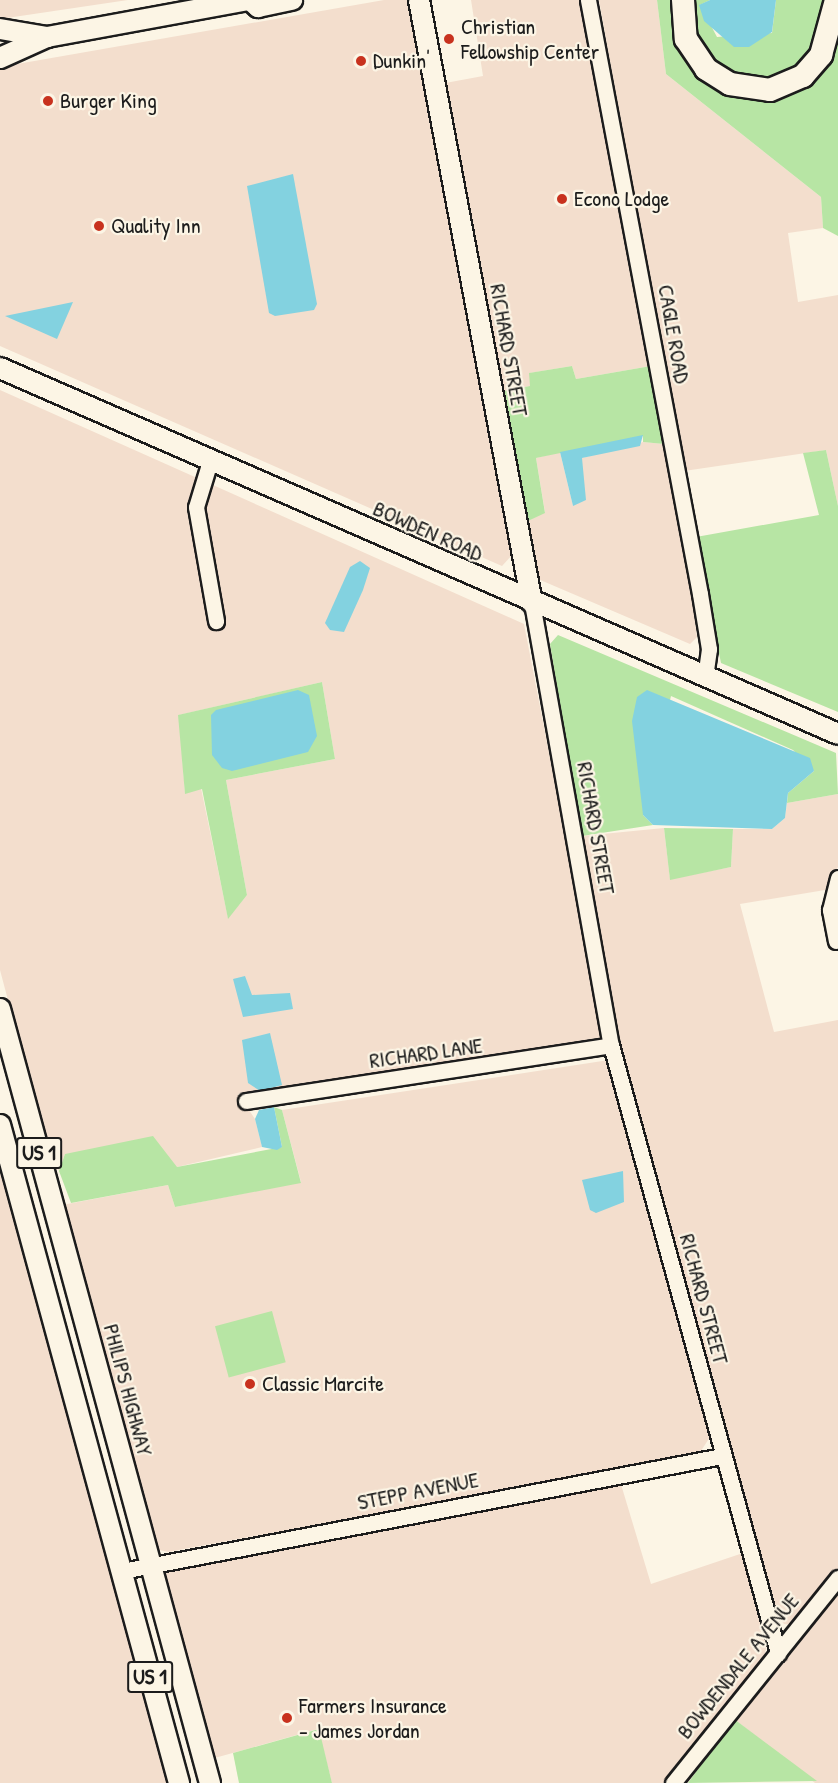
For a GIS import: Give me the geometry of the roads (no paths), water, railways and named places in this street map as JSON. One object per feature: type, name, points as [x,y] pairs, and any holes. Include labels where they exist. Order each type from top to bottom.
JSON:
[{"type":"highway","points":[[683,0],[686,39],[706,69],[729,84],[770,90],[803,76],[821,55],[836,0]]},
{"type":"main road","points":[[0,58],[47,37],[249,0],[258,7],[292,0]]},
{"type":"main road","name":"RICHARD STREET","points":[[418,0],[532,603]]},
{"type":"main road","points":[[0,30],[47,37]]},
{"type":"main road","name":"BOWDEN ROAD","points":[[0,368],[532,603],[838,734]]},
{"type":"main road","name":"PHILIPS HIGHWAY","points":[[0,1009],[210,1783]]},
{"type":"main road","name":"US 1","points":[[0,1125],[179,1783]]},
{"type":"main road","points":[[34,1249],[62,1241]]},
{"type":"main road","points":[[50,1307],[78,1298]]},
{"type":"main road","points":[[108,1520],[137,1512]]},
{"type":"main road","points":[[167,1740],[196,1732]]},
{"type":"street","name":"CAGLE ROAD","points":[[588,0],[703,616],[709,658],[705,677]]},
{"type":"street","points":[[210,461],[196,507],[216,621]]},
{"type":"street","name":"RICHARD STREET","points":[[532,603],[611,1045],[722,1456],[778,1653]]},
{"type":"street","points":[[836,941],[830,910],[838,878]]},
{"type":"street","name":"RICHARD LANE","points":[[246,1101],[611,1045]]},
{"type":"street","name":"STEPP AVENUE","points":[[122,1571],[722,1456]]},
{"type":"street","name":"BOWDENDALE AVENUE","points":[[673,1783],[838,1578]]},
{"type":"water","points":[[710,0],[776,0],[772,32],[749,47],[734,47],[704,21],[699,5]]},
{"type":"water","points":[[293,174],[317,304],[314,310],[275,316],[269,313],[247,186]]},
{"type":"water","points":[[73,302],[57,339],[5,316]]},
{"type":"water","points":[[643,435],[640,446],[582,458],[586,500],[573,506],[560,452]]},
{"type":"water","points":[[360,561],[370,568],[363,590],[344,632],[330,630],[325,623],[350,567]]},
{"type":"water","points":[[298,690],[309,695],[317,736],[308,752],[232,771],[222,768],[212,755],[211,715],[216,710]]},
{"type":"water","points":[[647,690],[810,758],[814,771],[788,793],[785,818],[772,829],[653,825],[643,815],[632,721],[637,697]]},
{"type":"water","points":[[245,976],[252,995],[290,993],[293,1009],[243,1017],[233,979]]},
{"type":"water","points":[[270,1033],[282,1085],[260,1091],[248,1083],[242,1040]]},
{"type":"water","points":[[274,1107],[282,1147],[277,1150],[262,1147],[255,1119],[259,1110]]},
{"type":"water","points":[[623,1171],[624,1202],[596,1213],[590,1210],[582,1180]]},
{"type":"place","name":"Christian Fellowship Center","points":[[449,39]]},
{"type":"place","name":"Dunkin'","points":[[361,61]]},
{"type":"place","name":"Burger King","points":[[48,101]]},
{"type":"place","name":"Econo Lodge","points":[[562,199]]},
{"type":"place","name":"Quality Inn","points":[[99,226]]},
{"type":"place","name":"Classic Marcite","points":[[250,1384]]},
{"type":"place","name":"Farmers Insurance - James Jordan","points":[[287,1718]]}]
